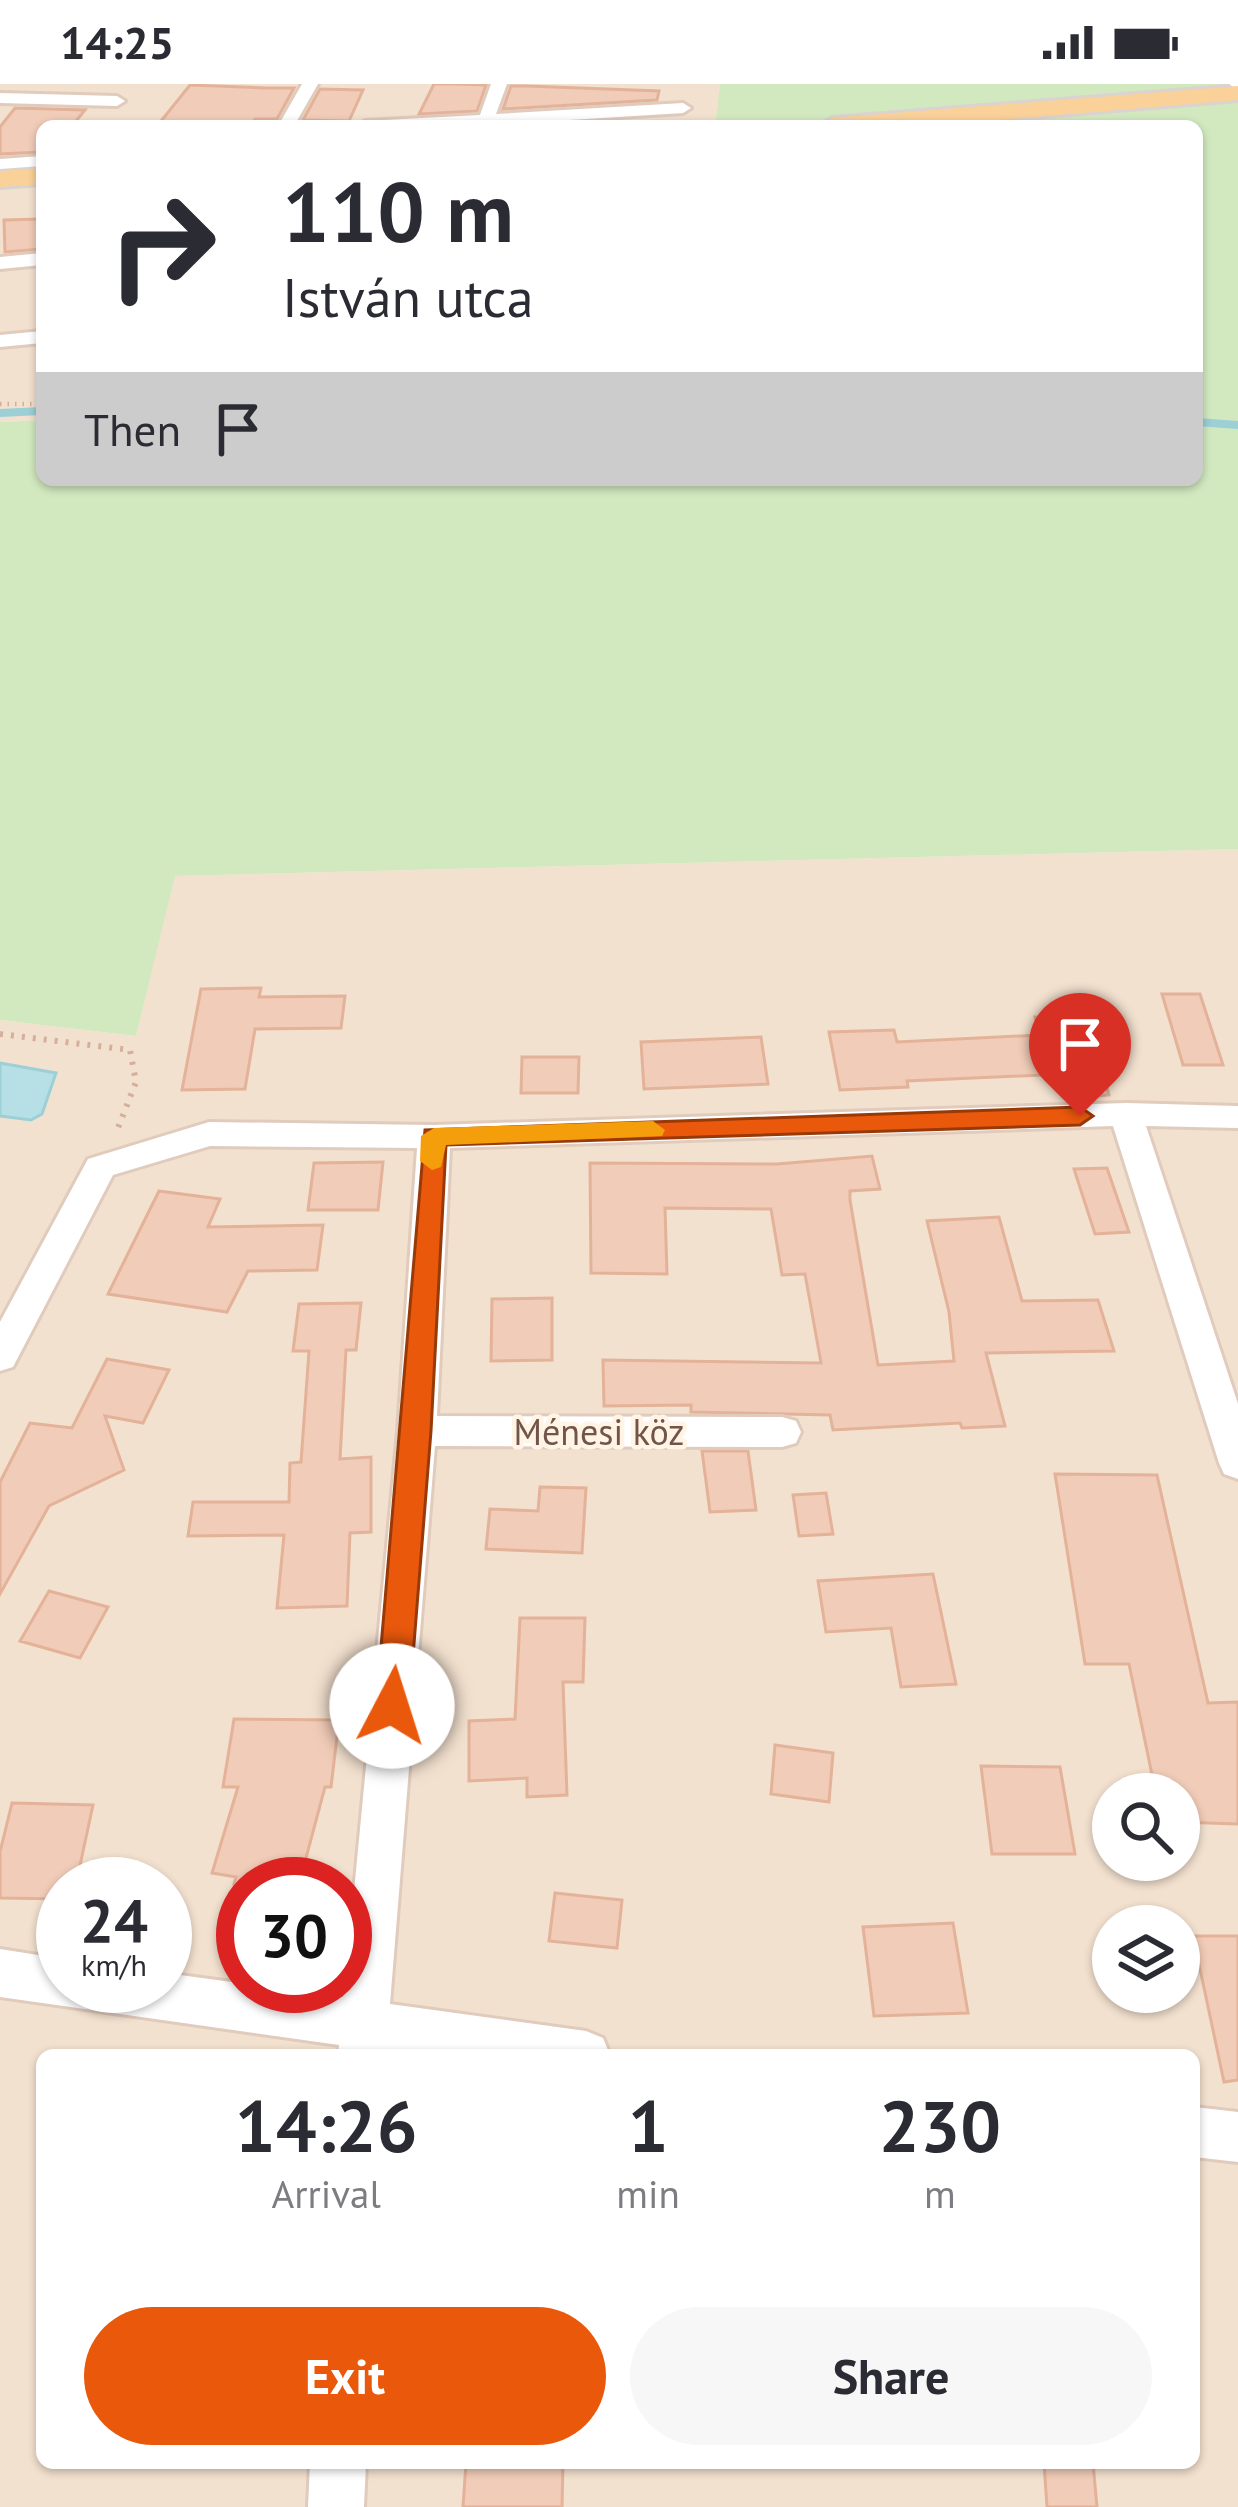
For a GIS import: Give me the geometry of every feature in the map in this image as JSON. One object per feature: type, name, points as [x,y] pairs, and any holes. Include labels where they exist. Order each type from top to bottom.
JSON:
[{"type":"main road","points":[[894,120],[1238,87]]},
{"type":"main road","points":[[0,179],[36,176]]},
{"type":"street","points":[[102,120],[130,84]]},
{"type":"street","points":[[289,120],[310,84]]},
{"type":"street","points":[[499,84],[486,120],[680,117],[688,84]]},
{"type":"street","points":[[0,98],[117,100]]},
{"type":"street","points":[[0,164],[36,161]]},
{"type":"street","points":[[0,263],[36,260]]},
{"type":"street","points":[[0,340],[36,337]]},
{"type":"street","points":[[0,1357],[100,1167],[209,1134],[434,1136],[1126,1114],[1238,1117]]},
{"type":"street","points":[[1126,1114],[1238,1463]]},
{"type":"street","points":[[363,2041],[417,1431],[434,1136]]},
{"type":"street","name":"Ménesi köz","points":[[417,1431],[782,1432]]},
{"type":"street","points":[[0,1973],[36,1979]]},
{"type":"street","points":[[192,2007],[363,2041],[490,2049]]},
{"type":"street","points":[[1200,2133],[1238,2138]]},
{"type":"street","points":[[336,2507],[338,2469]]},
{"type":"path","points":[[0,404],[36,404]]},
{"type":"path","points":[[0,1034],[130,1050],[139,1066],[136,1090],[100,1167]]},
{"type":"shaded area","points":[[0,84],[720,84],[716,120],[36,120],[36,420],[0,422]]},
{"type":"shaded area","points":[[1238,849],[1238,2507],[0,2507],[0,1020],[136,1036],[174,876]]},
{"type":"green space","points":[[720,84],[1238,84],[1238,849],[175,876],[136,1036],[0,1020],[0,422],[36,420],[36,486],[1203,486],[1203,120],[716,120]]},
{"type":"water","points":[[0,1063],[56,1073],[42,1114],[31,1120],[0,1116]]},
{"type":"building","points":[[434,84],[486,85],[477,111],[419,114]]},
{"type":"building","points":[[190,85],[294,88],[277,119],[162,120]]},
{"type":"building","points":[[511,86],[659,91],[657,100],[503,109]]},
{"type":"building","points":[[320,89],[363,90],[349,120],[303,120]]},
{"type":"building","points":[[15,108],[85,110],[77,120],[36,120],[36,152],[0,154],[0,127]]},
{"type":"building","points":[[36,219],[36,249],[5,252],[4,220]]},
{"type":"building","points":[[261,988],[259,997],[345,996],[341,1028],[255,1029],[245,1089],[182,1090],[201,989]]},
{"type":"building","points":[[1162,994],[1200,994],[1223,1065],[1183,1065]]},
{"type":"building","points":[[1035,1017],[1077,1017],[1082,1034],[1091,1034],[1109,1095],[1074,1098],[1064,1074],[907,1081],[908,1087],[840,1090],[829,1032],[894,1030],[897,1042],[1039,1035]]},
{"type":"building","points":[[761,1037],[768,1084],[644,1089],[641,1042]]},
{"type":"building","points":[[522,1057],[579,1057],[578,1093],[521,1093]]},
{"type":"building","points":[[872,1156],[880,1189],[850,1191],[850,1200],[878,1365],[954,1361],[949,1312],[927,1221],[999,1217],[1022,1301],[1098,1300],[1114,1351],[986,1353],[1005,1426],[962,1428],[960,1423],[833,1430],[830,1415],[691,1412],[691,1405],[604,1406],[603,1360],[821,1363],[805,1274],[782,1275],[771,1209],[665,1208],[667,1274],[591,1273],[590,1163],[777,1164]]},
{"type":"building","points":[[383,1162],[378,1210],[308,1210],[314,1163]]},
{"type":"building","points":[[1107,1168],[1129,1232],[1095,1234],[1074,1169]]},
{"type":"building","points":[[159,1191],[220,1199],[208,1227],[323,1225],[317,1270],[248,1271],[227,1312],[108,1294]]},
{"type":"building","points":[[552,1298],[552,1360],[491,1361],[492,1299]]},
{"type":"building","points":[[361,1303],[356,1350],[346,1350],[340,1459],[371,1457],[371,1532],[350,1533],[347,1606],[277,1608],[284,1535],[188,1536],[193,1502],[289,1502],[290,1463],[301,1462],[309,1351],[293,1351],[299,1304]]},
{"type":"building","points":[[107,1359],[169,1370],[143,1423],[105,1416],[124,1470],[49,1506],[0,1594],[0,1482],[30,1423],[72,1428]]},
{"type":"building","points":[[702,1451],[748,1451],[756,1510],[710,1512]]},
{"type":"building","points":[[1055,1474],[1157,1475],[1208,1703],[1238,1702],[1238,1824],[1200,1823],[1200,1773],[1152,1773],[1129,1664],[1085,1664]]},
{"type":"building","points":[[540,1487],[586,1488],[582,1553],[486,1549],[490,1509],[538,1511]]},
{"type":"building","points":[[826,1493],[833,1534],[799,1536],[793,1495]]},
{"type":"building","points":[[933,1574],[956,1684],[901,1687],[891,1628],[826,1632],[818,1581]]},
{"type":"building","points":[[49,1591],[108,1607],[80,1658],[20,1641]]},
{"type":"building","points":[[520,1618],[585,1618],[583,1682],[563,1682],[567,1795],[527,1797],[527,1778],[469,1781],[469,1721],[515,1719]]},
{"type":"building","points":[[234,1719],[339,1720],[331,1787],[325,1787],[306,1857],[217,1857],[238,1787],[223,1787]]},
{"type":"building","points":[[775,1745],[833,1753],[829,1802],[771,1794]]},
{"type":"building","points":[[981,1766],[1060,1767],[1075,1854],[992,1854]]},
{"type":"building","points":[[12,1803],[93,1805],[82,1857],[36,1857],[36,1899],[0,1898],[0,1852]]},
{"type":"building","points":[[555,1893],[622,1900],[617,1948],[549,1941]]},
{"type":"building","points":[[953,1923],[968,2013],[874,2016],[863,1927]]},
{"type":"building","points":[[1200,1936],[1238,1936],[1238,2080],[1224,2082],[1200,1969]]},
{"type":"building","points":[[466,2469],[563,2469],[562,2507],[463,2507]]},
{"type":"building","points":[[1044,2469],[1094,2469],[1097,2507],[1047,2507]]},
{"type":"waterway","points":[[0,413],[36,411]]},
{"type":"waterway","points":[[1203,422],[1238,425]]},
{"type":"slow traffic","points":[[432,1161],[434,1136],[653,1130]]},
{"type":"route","points":[[392,1706],[417,1431],[434,1136],[1080,1116]]}]
